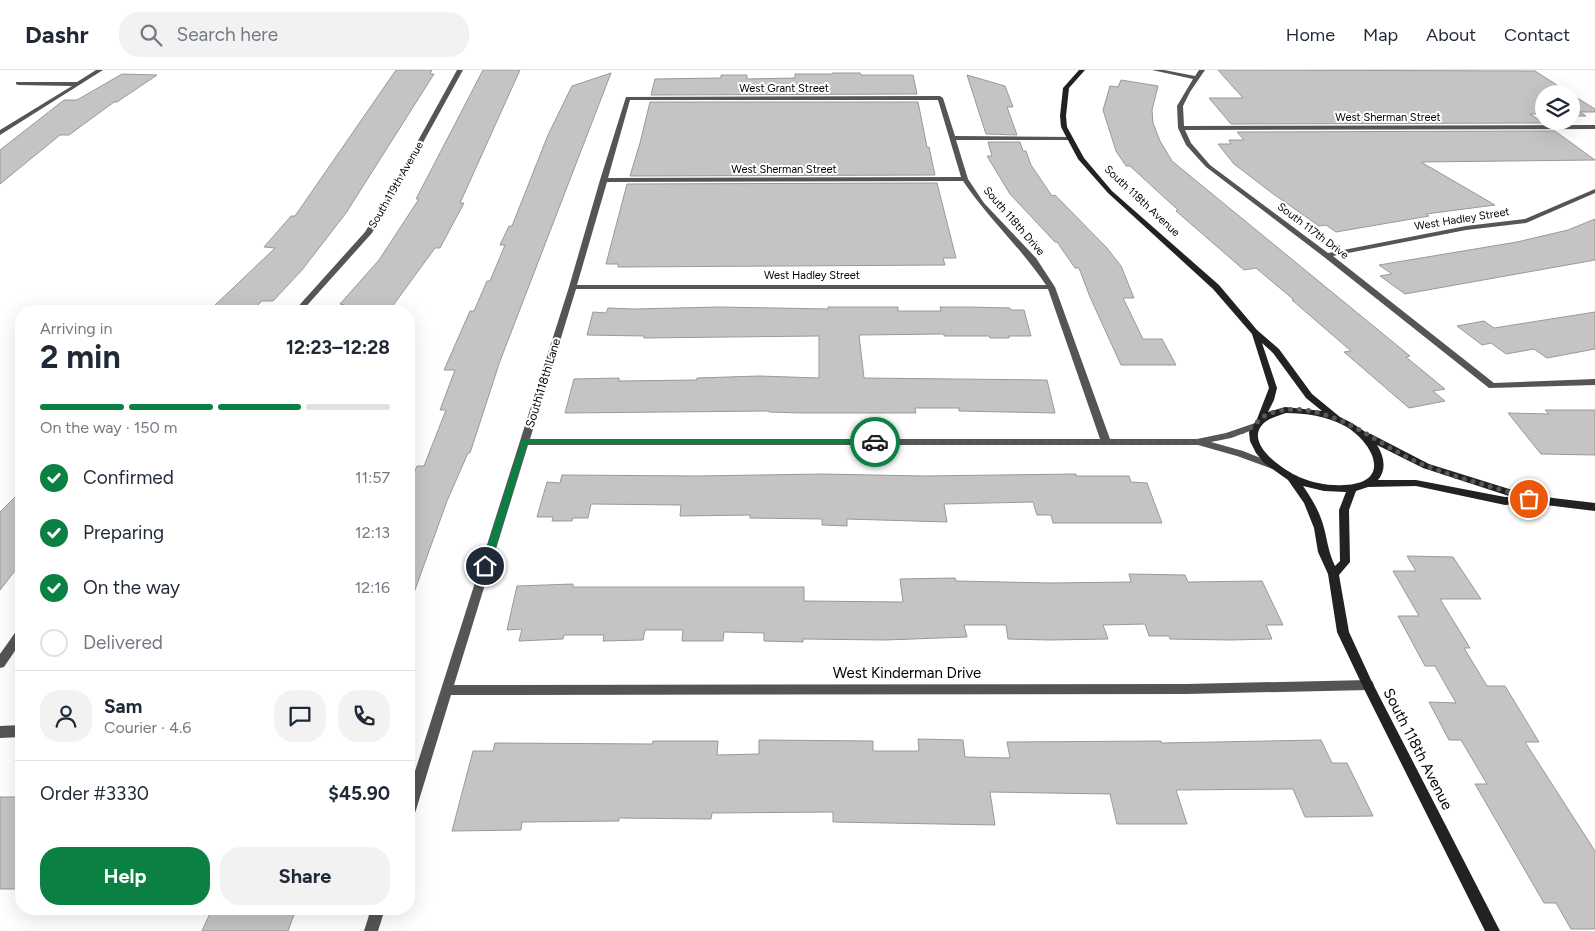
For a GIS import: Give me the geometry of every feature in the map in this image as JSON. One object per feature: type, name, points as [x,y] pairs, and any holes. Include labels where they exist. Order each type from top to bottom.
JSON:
[{"type":"street","points":[[0,133],[100,70]]},
{"type":"street","name":"South 119th Avenue","points":[[303,305],[368,233],[460,70]]},
{"type":"street","name":"South 118th Avenue","points":[[1082,70],[1066,88],[1063,116],[1064,127],[1081,159],[1110,192],[1216,287],[1254,332],[1276,351],[1309,396],[1336,418]]},
{"type":"street","points":[[1155,70],[1198,78]]},
{"type":"street","name":"South 117th Drive","points":[[1202,70],[1186,92],[1180,106],[1181,128],[1188,144],[1208,166],[1327,255],[1492,386],[1595,382]]},
{"type":"street","points":[[18,83],[77,84]]},
{"type":"street","name":"West Grant Street","points":[[628,98],[940,98]]},
{"type":"street","name":"South 118th Lane","points":[[415,791],[573,287],[628,98]]},
{"type":"street","name":"South 118th Drive","points":[[940,98],[965,179],[982,204],[1033,260],[1051,287],[1106,442]]},
{"type":"street","name":"West Sherman Street","points":[[1181,128],[1595,127]]},
{"type":"street","points":[[953,138],[1069,138]]},
{"type":"street","name":"West Sherman Street","points":[[604,180],[965,179]]},
{"type":"street","name":"West Hadley Street","points":[[1327,255],[1466,228],[1526,221],[1595,191]]},
{"type":"street","name":"West Hadley Street","points":[[573,287],[1051,287]]},
{"type":"street","name":"South 118th Avenue","points":[[1254,332],[1273,388],[1270,400],[1258,422]]},
{"type":"street","points":[[524,442],[1197,442],[1228,436],[1258,422],[1271,413],[1285,410],[1301,410],[1336,418],[1405,457],[1425,466],[1501,488],[1529,499]]},
{"type":"street","points":[[1258,422],[1254,439],[1260,452],[1273,466]]},
{"type":"street","points":[[1356,429],[1370,440],[1378,453],[1381,465],[1378,476],[1368,484]]},
{"type":"street","points":[[1197,442],[1240,452],[1273,466],[1291,477],[1311,485],[1332,489],[1352,489],[1368,484],[1416,482],[1505,502],[1529,499],[1595,507]]},
{"type":"street","name":"South 118th Avenue","points":[[1291,477],[1301,490],[1319,528],[1323,552],[1333,574],[1343,632],[1493,931]]},
{"type":"street","points":[[1333,574],[1345,562],[1344,510],[1352,489]]},
{"type":"street","points":[[0,663],[15,642]]},
{"type":"street","name":"West Kinderman Drive","points":[[446,690],[1167,689],[1368,685]]},
{"type":"street","points":[[0,732],[15,731]]},
{"type":"street","points":[[371,931],[376,915]]},
{"type":"building","points":[[396,70],[432,70],[430,74],[434,74],[346,213],[302,270],[273,301],[262,301],[258,305],[215,305],[275,248],[264,247],[291,216],[295,216]]},
{"type":"building","points":[[483,70],[520,70],[460,203],[464,203],[440,248],[435,248],[393,305],[340,304],[379,260],[419,199],[416,199]]},
{"type":"building","points":[[1218,70],[1535,71],[1557,85],[1535,85],[1535,114],[1530,114],[1535,117],[1535,123],[1231,124],[1209,98],[1243,98]]},
{"type":"building","points":[[611,73],[500,361],[470,453],[468,453],[447,501],[415,590],[415,470],[417,466],[424,466],[446,410],[440,410],[455,370],[444,370],[470,311],[474,311],[487,281],[490,281],[505,245],[500,245],[509,226],[512,226],[548,135],[572,86]]},
{"type":"building","points":[[122,74],[157,75],[117,102],[114,102],[69,135],[60,135],[0,184],[0,150],[64,100],[77,100]]},
{"type":"building","points":[[795,74],[913,75],[917,94],[651,95],[655,79],[721,78],[721,75],[747,75],[747,79],[795,78]]},
{"type":"building","points":[[967,75],[1005,86],[1013,107],[1007,107],[1017,135],[986,134]]},
{"type":"building","points":[[1121,80],[1158,86],[1152,110],[1153,123],[1160,141],[1172,161],[1410,356],[1406,357],[1445,389],[1433,391],[1445,401],[1409,408],[1344,352],[1351,351],[1292,300],[1294,300],[1256,268],[1244,270],[1176,211],[1178,210],[1130,166],[1126,166],[1116,151],[1103,110],[1110,86],[1118,87]]},
{"type":"building","points":[[1580,100],[1595,109],[1595,112],[1580,112]]},
{"type":"building","points":[[650,102],[918,102],[935,175],[630,176]]},
{"type":"building","points":[[1555,131],[1595,160],[1421,162],[1495,205],[1426,214],[1429,216],[1336,232],[1326,225],[1319,226],[1272,193],[1234,164],[1218,144],[1231,144],[1229,140],[1244,140],[1237,132]]},
{"type":"building","points":[[988,142],[1020,142],[1023,151],[1026,151],[1031,165],[1052,196],[1055,195],[1107,248],[1121,266],[1134,298],[1123,298],[1143,339],[1162,339],[1176,365],[1121,365],[1079,268],[1075,268],[1057,242],[1010,194],[987,156],[992,156]]},
{"type":"building","points":[[937,183],[956,258],[943,258],[945,265],[618,267],[618,264],[606,264],[627,184]]},
{"type":"building","points":[[1595,219],[1595,260],[1405,294],[1380,276],[1392,274],[1379,265],[1517,242],[1568,230]]},
{"type":"building","points":[[719,307],[828,309],[828,307],[898,307],[898,311],[941,311],[940,307],[967,307],[1024,310],[1031,336],[990,338],[989,336],[944,336],[944,334],[859,335],[864,378],[1047,380],[1055,413],[959,411],[959,408],[915,408],[916,413],[801,413],[769,411],[565,413],[574,379],[619,378],[619,381],[697,380],[697,378],[759,376],[819,378],[819,336],[644,338],[644,336],[587,335],[593,312],[606,313],[608,308]]},
{"type":"building","points":[[1595,312],[1595,349],[1547,358],[1534,349],[1506,354],[1491,343],[1482,345],[1457,326],[1484,321],[1494,328]]},
{"type":"building","points":[[1545,410],[1595,410],[1595,455],[1541,454],[1508,413],[1549,414]]},
{"type":"building","points":[[822,474],[923,476],[1076,474],[1076,476],[1129,476],[1131,482],[1147,483],[1162,523],[1053,523],[1051,515],[1037,515],[1033,502],[944,504],[947,522],[847,519],[847,526],[822,525],[822,519],[750,518],[750,515],[680,516],[681,505],[591,504],[588,518],[573,518],[572,521],[552,521],[553,517],[537,517],[547,482],[560,483],[562,475],[698,476]]},
{"type":"building","points":[[15,497],[15,571],[0,590],[0,512]]},
{"type":"building","points":[[1407,556],[1453,557],[1481,599],[1440,599],[1470,648],[1464,648],[1487,686],[1505,686],[1539,742],[1525,742],[1595,851],[1595,929],[1571,929],[1556,903],[1544,903],[1475,784],[1487,784],[1461,740],[1449,740],[1429,702],[1456,703],[1435,666],[1425,666],[1398,616],[1419,616],[1393,571],[1416,571]]},
{"type":"building","points":[[1129,574],[1185,575],[1188,582],[1262,581],[1283,625],[1266,625],[1272,639],[1231,640],[1170,639],[1169,636],[1149,636],[1145,624],[1103,625],[1108,639],[1049,640],[1008,639],[1006,625],[964,625],[967,637],[885,640],[803,639],[803,642],[764,641],[764,633],[724,632],[723,641],[682,641],[683,630],[645,630],[643,640],[603,641],[604,635],[564,635],[563,639],[519,641],[522,629],[507,630],[517,586],[573,584],[573,587],[804,587],[804,601],[903,602],[900,579],[955,578],[956,581],[1050,583],[1131,582]]},
{"type":"building","points":[[918,739],[963,740],[965,757],[1010,758],[1007,742],[1161,741],[1161,743],[1321,740],[1332,763],[1347,763],[1373,816],[1305,817],[1293,789],[1176,790],[1187,824],[1117,824],[1110,794],[990,792],[995,825],[833,822],[833,812],[712,813],[711,819],[619,818],[619,821],[522,822],[521,830],[452,831],[473,751],[493,751],[495,743],[652,744],[653,741],[718,741],[717,755],[759,754],[759,740],[873,741],[873,751],[919,751]]},
{"type":"building","points":[[0,797],[15,797],[15,889],[0,889]]},
{"type":"building","points":[[209,915],[294,915],[288,931],[202,931]]},
{"type":"way so far","points":[[875,442],[1197,442],[1228,436],[1255,426],[1261,419],[1271,413],[1285,410],[1301,410],[1336,418],[1405,457],[1425,466],[1501,488],[1529,499]]},
{"type":"route","points":[[485,566],[524,442],[875,442]]}]
